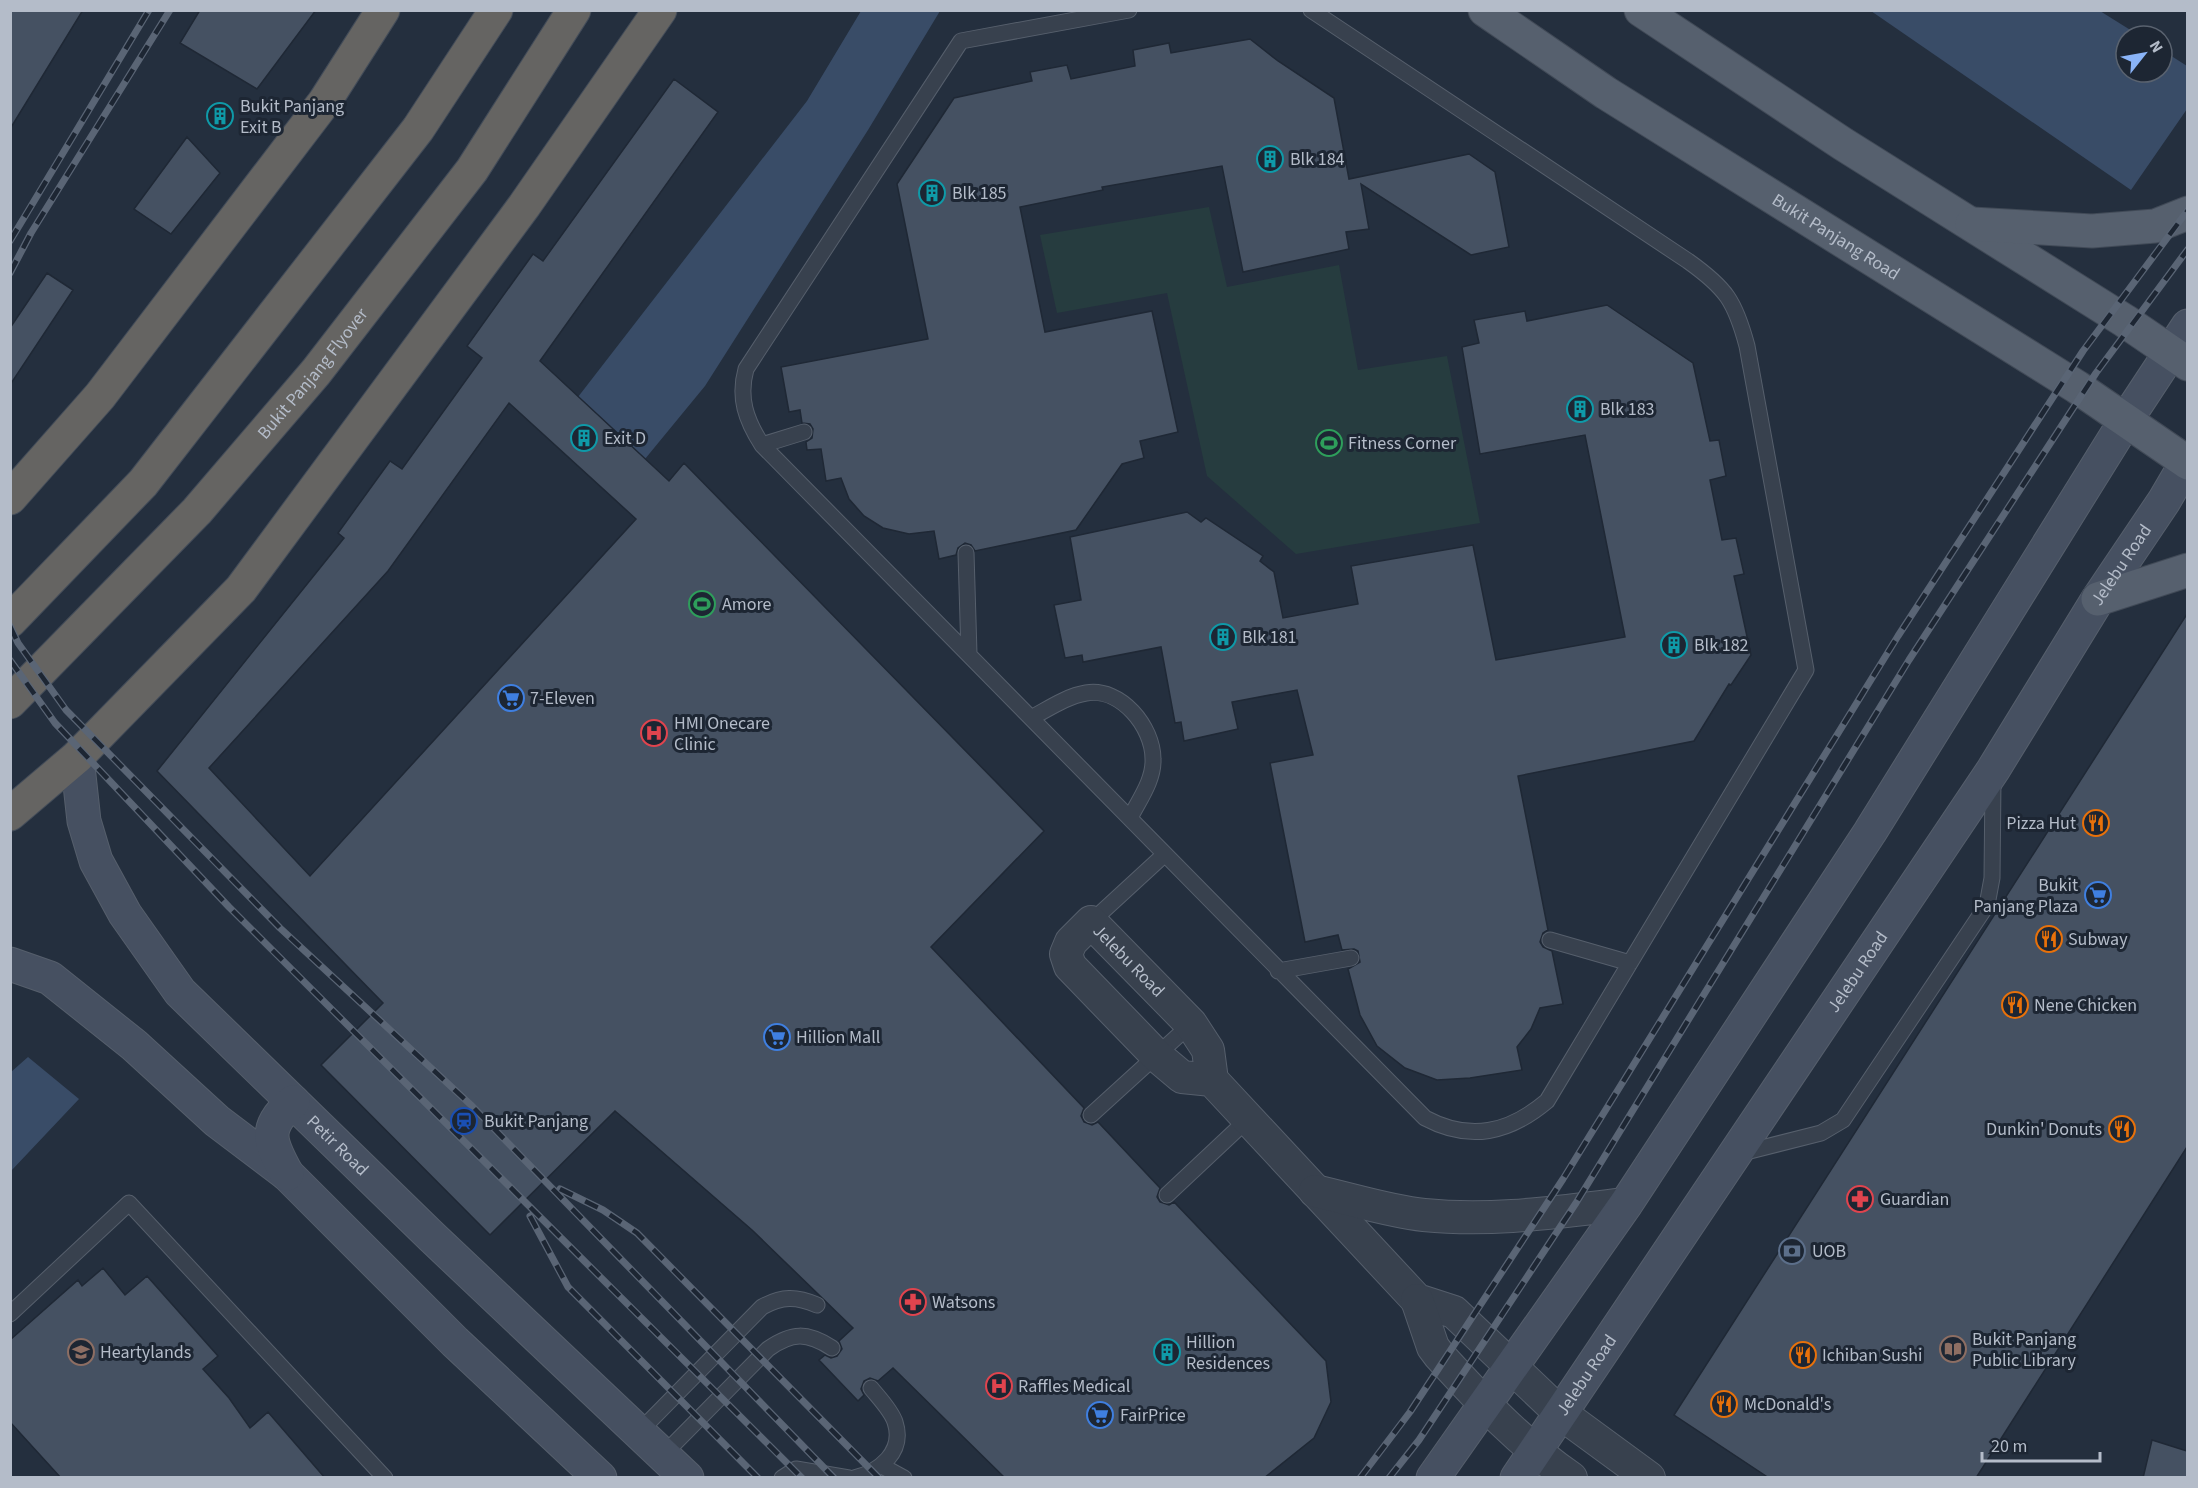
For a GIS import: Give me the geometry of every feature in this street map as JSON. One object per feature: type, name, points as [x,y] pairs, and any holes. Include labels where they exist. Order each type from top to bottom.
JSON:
[{"type":"highway","points":[[10,498],[115,377],[325,101],[383,10]]},
{"type":"highway","points":[[10,621],[143,483],[418,129],[496,10]]},
{"type":"highway","name":"Bukit Panjang Flyover","points":[[10,702],[197,511],[316,372],[472,170],[574,10]]},
{"type":"highway","points":[[10,814],[77,756],[241,589],[524,206],[660,10]]},
{"type":"main road","name":"Bukit Panjang Road","points":[[1485,10],[1606,93],[2057,374],[2187,462]]},
{"type":"main road","points":[[1433,1478],[1626,1204],[1870,832],[2126,420],[2182,347],[1971,224],[1843,144],[1641,10]]},
{"type":"main road","points":[[1971,224],[2092,231],[2154,226],[2187,213]]},
{"type":"main road","name":"Jelebu Road","points":[[1525,1465],[1994,770],[2098,599],[2164,501],[2187,462]]},
{"type":"main road","points":[[2098,599],[2187,570]]},
{"type":"main road","name":"Petir Road","points":[[77,756],[84,821],[93,853],[125,914],[180,993],[432,1237],[687,1478]]},
{"type":"main road","points":[[10,964],[50,978],[134,1045],[217,1121],[287,1174],[455,1342],[600,1478]]},
{"type":"main road","points":[[287,1174],[271,1144],[271,1133],[284,1110],[293,1102]]},
{"type":"street","name":"Jelebu Road","points":[[1091,922],[1191,1024],[1208,1050],[1212,1080],[1182,1077],[1157,1056],[1070,966],[1066,954],[1071,942],[1091,922]]},
{"type":"street","points":[[1212,1080],[1417,1300],[1433,1347],[1484,1405],[1525,1465],[1570,1478]]},
{"type":"street","points":[[1316,1191],[1421,1215],[1481,1218],[1508,1218],[1626,1204]]},
{"type":"street","points":[[1417,1300],[1454,1312],[1559,1412],[1648,1478]]},
{"type":"lane","points":[[1129,10],[961,41],[746,369],[742,394],[744,411],[762,445],[1425,1118],[1445,1128],[1468,1133],[1488,1131],[1529,1116],[1547,1101],[1806,670],[1740,320],[1728,294],[1688,261],[1311,10]]},
{"type":"lane","points":[[762,445],[804,432]]},
{"type":"lane","points":[[966,553],[969,654]]},
{"type":"lane","points":[[1031,718],[1086,693],[1107,695],[1132,710],[1150,737],[1154,760],[1148,784],[1130,818]]},
{"type":"lane","points":[[1735,1155],[1821,1133],[1844,1120],[1987,905],[1992,878],[1994,770]]},
{"type":"lane","points":[[1091,922],[1165,854]]},
{"type":"lane","points":[[1550,940],[1630,963]]},
{"type":"lane","points":[[1278,971],[1351,958]]},
{"type":"lane","points":[[1091,1115],[1191,1024]]},
{"type":"lane","points":[[1167,1195],[1248,1119]]},
{"type":"lane","points":[[10,1314],[129,1203],[385,1478]]},
{"type":"lane","points":[[639,1431],[762,1307],[789,1297],[802,1298],[817,1305]]},
{"type":"lane","points":[[664,1454],[768,1349],[782,1340],[800,1336],[816,1338],[832,1348]]},
{"type":"lane","points":[[782,1478],[796,1469],[851,1478],[863,1476],[882,1466],[896,1448],[895,1423],[871,1388]]},
{"type":"lane","points":[[882,1466],[904,1478]]},
{"type":"green space","points":[[1209,207],[1227,287],[1339,265],[1358,370],[1447,356],[1480,523],[1296,554],[1207,476],[1167,293],[1057,313],[1040,235]]},
{"type":"water","points":[[861,11],[940,11],[868,130],[705,386],[645,459],[578,397],[807,101]]},
{"type":"water","points":[[1871,11],[2100,11],[2121,24],[2114,24],[2114,84],[2174,84],[2174,58],[2187,66],[2187,109],[2131,190]]},
{"type":"water","points":[[28,1057],[79,1099],[11,1171],[11,1072]]},
{"type":"building","points":[[10,10],[83,10],[10,129]]},
{"type":"building","points":[[200,10],[316,10],[257,89],[180,43]]},
{"type":"building","points":[[1250,39],[1278,61],[1334,98],[1349,179],[1469,154],[1495,172],[1509,247],[1471,255],[1361,184],[1369,229],[1346,232],[1349,249],[1243,272],[1222,166],[1102,187],[1103,190],[1020,207],[1045,332],[1152,311],[1178,432],[1140,441],[1144,458],[1122,464],[1076,530],[975,551],[971,545],[965,543],[958,548],[956,555],[939,559],[934,531],[909,534],[883,528],[864,516],[849,499],[841,478],[826,481],[821,449],[807,450],[806,442],[812,438],[813,429],[810,424],[802,423],[800,410],[789,412],[781,367],[928,339],[897,184],[954,98],[1032,81],[1030,72],[1067,65],[1071,79],[1135,66],[1133,50],[1169,43],[1171,53]]},
{"type":"building","name":"Hillion Mall","points":[[674,79],[718,112],[540,361],[669,481],[684,463],[1044,831],[931,947],[1084,1108],[1081,1116],[1084,1122],[1092,1125],[1098,1122],[1160,1188],[1157,1197],[1160,1202],[1169,1205],[1174,1202],[1326,1361],[1331,1402],[1314,1438],[1264,1478],[1005,1478],[893,1368],[878,1381],[870,1378],[864,1381],[861,1389],[864,1395],[858,1401],[819,1360],[825,1355],[831,1358],[837,1356],[842,1349],[839,1341],[853,1328],[752,1230],[615,1111],[490,1235],[321,1065],[383,1003],[157,771],[344,538],[338,533],[390,461],[402,469],[482,358],[467,346],[533,254],[543,261]],"holes":[[[509,403],[636,519],[310,876],[209,768],[388,571]]]},
{"type":"building","points":[[187,137],[220,173],[171,234],[134,209]]},
{"type":"building","points":[[47,273],[73,290],[10,385],[10,328]]},
{"type":"building","points":[[1607,305],[1693,363],[1710,441],[1719,440],[1726,476],[1710,480],[1722,540],[1736,538],[1744,574],[1734,576],[1751,655],[1731,685],[1729,684],[1694,741],[1518,776],[1548,930],[1543,933],[1540,942],[1543,947],[1552,951],[1563,1004],[1540,1008],[1531,1029],[1517,1047],[1522,1070],[1470,1078],[1437,1080],[1405,1068],[1377,1046],[1360,1015],[1348,969],[1360,962],[1358,951],[1342,950],[1338,935],[1305,942],[1270,763],[1313,755],[1297,690],[1232,702],[1238,729],[1184,741],[1181,722],[1175,723],[1161,647],[1083,662],[1082,655],[1065,658],[1054,605],[1081,600],[1070,537],[1187,512],[1201,522],[1206,518],[1263,556],[1260,561],[1274,572],[1283,618],[1358,604],[1351,566],[1473,545],[1496,660],[1625,637],[1585,435],[1480,454],[1462,347],[1479,343],[1474,320],[1525,311],[1527,321]]},
{"type":"building","name":"Bukit Panjang Plaza","points":[[2187,614],[2187,1147],[1976,1478],[1769,1478],[1674,1415]]},
{"type":"building","points":[[103,1268],[125,1295],[147,1276],[218,1356],[203,1369],[229,1398],[250,1428],[268,1412],[325,1478],[61,1478],[10,1422],[10,1340],[78,1280],[82,1286]]},
{"type":"building","points":[[2152,1440],[2187,1451],[2187,1478],[2143,1478]]},
{"type":"railway","points":[[10,241],[149,10]]},
{"type":"railway","points":[[10,273],[31,233],[170,10]]},
{"type":"railway","points":[[1360,1478],[1410,1412],[1563,1179],[1898,636],[2083,351],[2188,210]]},
{"type":"railway","points":[[1389,1478],[1419,1440],[1576,1203],[1909,660],[2096,373],[2188,249]]},
{"type":"railway","points":[[10,626],[18,643],[66,710],[280,928],[471,1105],[834,1478]]},
{"type":"railway","points":[[10,660],[55,723],[229,907],[802,1478]]},
{"type":"railway","points":[[560,1189],[603,1210],[637,1233],[879,1478]]},
{"type":"railway","points":[[530,1216],[568,1287],[758,1478]]},
{"type":"place","name":"Bukit Panjang Exit B","points":[[220,116]]},
{"type":"place","name":"Blk 184","points":[[1270,159]]},
{"type":"place","name":"Blk 185","points":[[932,193]]},
{"type":"place","name":"Blk 183","points":[[1580,409]]},
{"type":"place","name":"Exit D","points":[[584,438]]},
{"type":"place","name":"Fitness Corner","points":[[1329,443]]},
{"type":"place","name":"Amore","points":[[702,604]]},
{"type":"place","name":"Blk 181","points":[[1223,637]]},
{"type":"place","name":"Blk 182","points":[[1674,645]]},
{"type":"place","name":"7-Eleven","points":[[511,698]]},
{"type":"place","name":"HMI Onecare Clinic","points":[[654,733]]},
{"type":"place","name":"Pizza Hut","points":[[2096,823]]},
{"type":"place","name":"Bukit Panjang Plaza","points":[[2098,895]]},
{"type":"place","name":"Subway","points":[[2049,939]]},
{"type":"place","name":"Nene Chicken","points":[[2015,1005]]},
{"type":"place","name":"Hillion Mall","points":[[777,1037]]},
{"type":"place","name":"Bukit Panjang","points":[[464,1121]]},
{"type":"place","name":"Dunkin' Donuts","points":[[2122,1129]]},
{"type":"place","name":"Guardian","points":[[1860,1199]]},
{"type":"place","name":"UOB","points":[[1792,1251]]},
{"type":"place","name":"Watsons","points":[[913,1302]]},
{"type":"place","name":"Bukit Panjang Public Library","points":[[1953,1349]]},
{"type":"place","name":"Heartylands","points":[[81,1352]]},
{"type":"place","name":"Hillion Residences","points":[[1167,1352]]},
{"type":"place","name":"Ichiban Sushi","points":[[1803,1355]]},
{"type":"place","name":"Raffles Medical","points":[[999,1386]]},
{"type":"place","name":"McDonald's","points":[[1724,1404]]},
{"type":"place","name":"FairPrice","points":[[1100,1415]]}]
